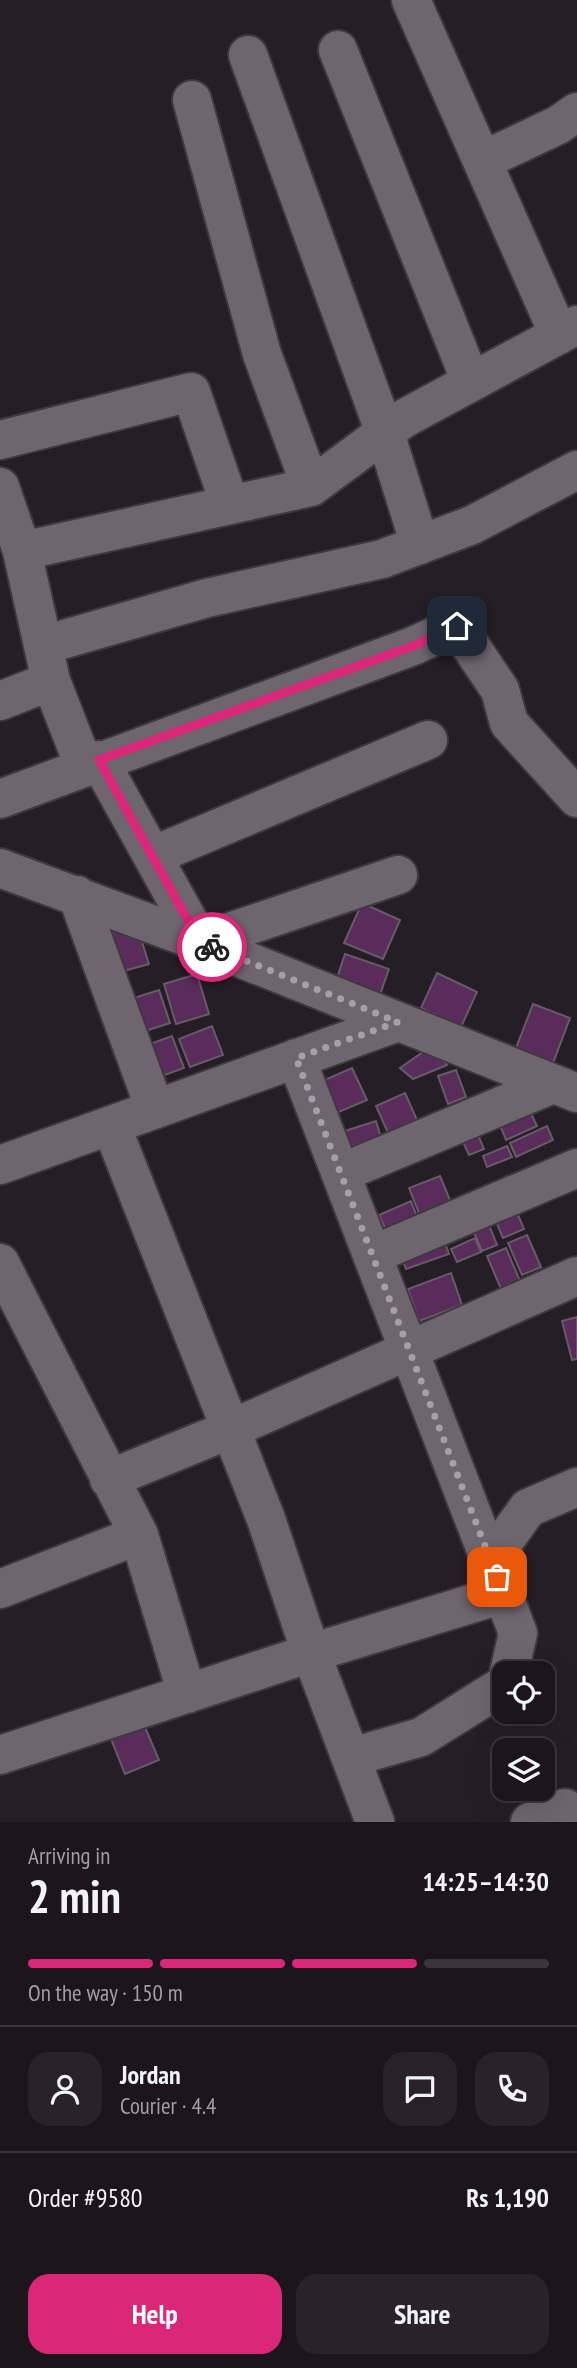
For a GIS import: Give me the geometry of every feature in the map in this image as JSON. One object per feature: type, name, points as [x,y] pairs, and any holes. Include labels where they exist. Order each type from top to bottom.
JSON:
[{"type":"street","points":[[22,551],[311,487],[385,433],[471,382],[568,330],[484,160],[411,0]]},
{"type":"street","points":[[338,50],[471,382]]},
{"type":"street","points":[[248,55],[385,433],[420,545]]},
{"type":"street","points":[[192,100],[262,354],[311,487]]},
{"type":"street","points":[[484,160],[558,125],[577,112]]},
{"type":"street","points":[[0,440],[191,392],[230,505]]},
{"type":"street","points":[[0,701],[48,663],[207,598],[382,559],[472,526],[577,470]]},
{"type":"street","points":[[1,494],[22,551],[48,663],[92,763],[152,856],[200,942]]},
{"type":"street","points":[[0,799],[413,646],[457,626],[500,690],[509,723],[577,799]]},
{"type":"street","points":[[152,856],[428,740]]},
{"type":"street","points":[[0,868],[200,942],[565,1089]]},
{"type":"street","points":[[200,942],[398,875]]},
{"type":"street","points":[[77,895],[155,1109]]},
{"type":"street","points":[[0,1165],[398,1022]]},
{"type":"street","points":[[296,1058],[518,1633],[512,1661]]},
{"type":"street","points":[[341,1173],[565,1089]]},
{"type":"street","points":[[111,1125],[232,1429],[266,1519],[311,1653],[375,1822]]},
{"type":"street","points":[[372,1255],[577,1168]]},
{"type":"street","points":[[0,1263],[139,1535],[187,1694]]},
{"type":"street","points":[[109,1479],[232,1429],[577,1276]]},
{"type":"street","points":[[0,1755],[311,1653],[497,1576],[528,1508],[577,1488]]},
{"type":"street","points":[[0,1589],[139,1535]]},
{"type":"street","points":[[352,1757],[421,1737],[492,1693]]},
{"type":"street","points":[[530,1822],[565,1808]]},
{"type":"building","points":[[362,903],[400,920],[383,959],[344,943]]},
{"type":"building","points":[[137,926],[149,964],[113,974],[102,936]]},
{"type":"building","points":[[345,954],[389,969],[377,1003],[334,987]]},
{"type":"building","points":[[437,973],[477,992],[461,1027],[421,1008]]},
{"type":"building","points":[[197,974],[209,1014],[176,1024],[164,984]]},
{"type":"building","points":[[159,990],[170,1023],[136,1034],[125,1001]]},
{"type":"building","points":[[533,1004],[570,1018],[553,1063],[516,1048]]},
{"type":"building","points":[[212,1026],[223,1055],[190,1067],[179,1039]]},
{"type":"building","points":[[172,1036],[184,1068],[151,1080],[139,1048]]},
{"type":"building","points":[[433,1045],[447,1065],[413,1079],[400,1068]]},
{"type":"building","points":[[352,1068],[367,1100],[334,1114],[320,1082]]},
{"type":"building","points":[[456,1070],[466,1097],[448,1104],[438,1076]]},
{"type":"building","points":[[405,1093],[417,1120],[388,1133],[376,1106]]},
{"type":"building","points":[[528,1107],[537,1126],[506,1140],[498,1120]]},
{"type":"building","points":[[376,1121],[381,1138],[350,1147],[345,1131]]},
{"type":"building","points":[[473,1123],[484,1149],[469,1155],[458,1131]]},
{"type":"building","points":[[547,1126],[553,1140],[516,1157],[510,1143]]},
{"type":"building","points":[[507,1146],[512,1157],[487,1167],[483,1156]]},
{"type":"building","points":[[440,1176],[452,1205],[421,1218],[409,1188]]},
{"type":"building","points":[[411,1201],[419,1222],[388,1235],[379,1215]]},
{"type":"building","points":[[512,1201],[524,1229],[503,1238],[491,1210]]},
{"type":"building","points":[[485,1215],[497,1245],[482,1251],[469,1221]]},
{"type":"building","points":[[441,1232],[449,1254],[406,1269],[398,1248]]},
{"type":"building","points":[[527,1235],[541,1267],[522,1275],[508,1243]]},
{"type":"building","points":[[475,1238],[481,1252],[457,1262],[451,1249]]},
{"type":"building","points":[[506,1248],[520,1281],[501,1289],[487,1256]]},
{"type":"building","points":[[451,1273],[462,1305],[419,1321],[408,1289]]},
{"type":"building","points":[[577,1317],[577,1359],[572,1360],[562,1321]]},
{"type":"building","points":[[144,1725],[159,1760],[125,1774],[111,1739]]},
{"type":"way so far","points":[[212,947],[398,1022],[296,1058],[497,1577]]},
{"type":"route","points":[[212,947],[200,942],[99,760],[413,646],[457,626]]}]
